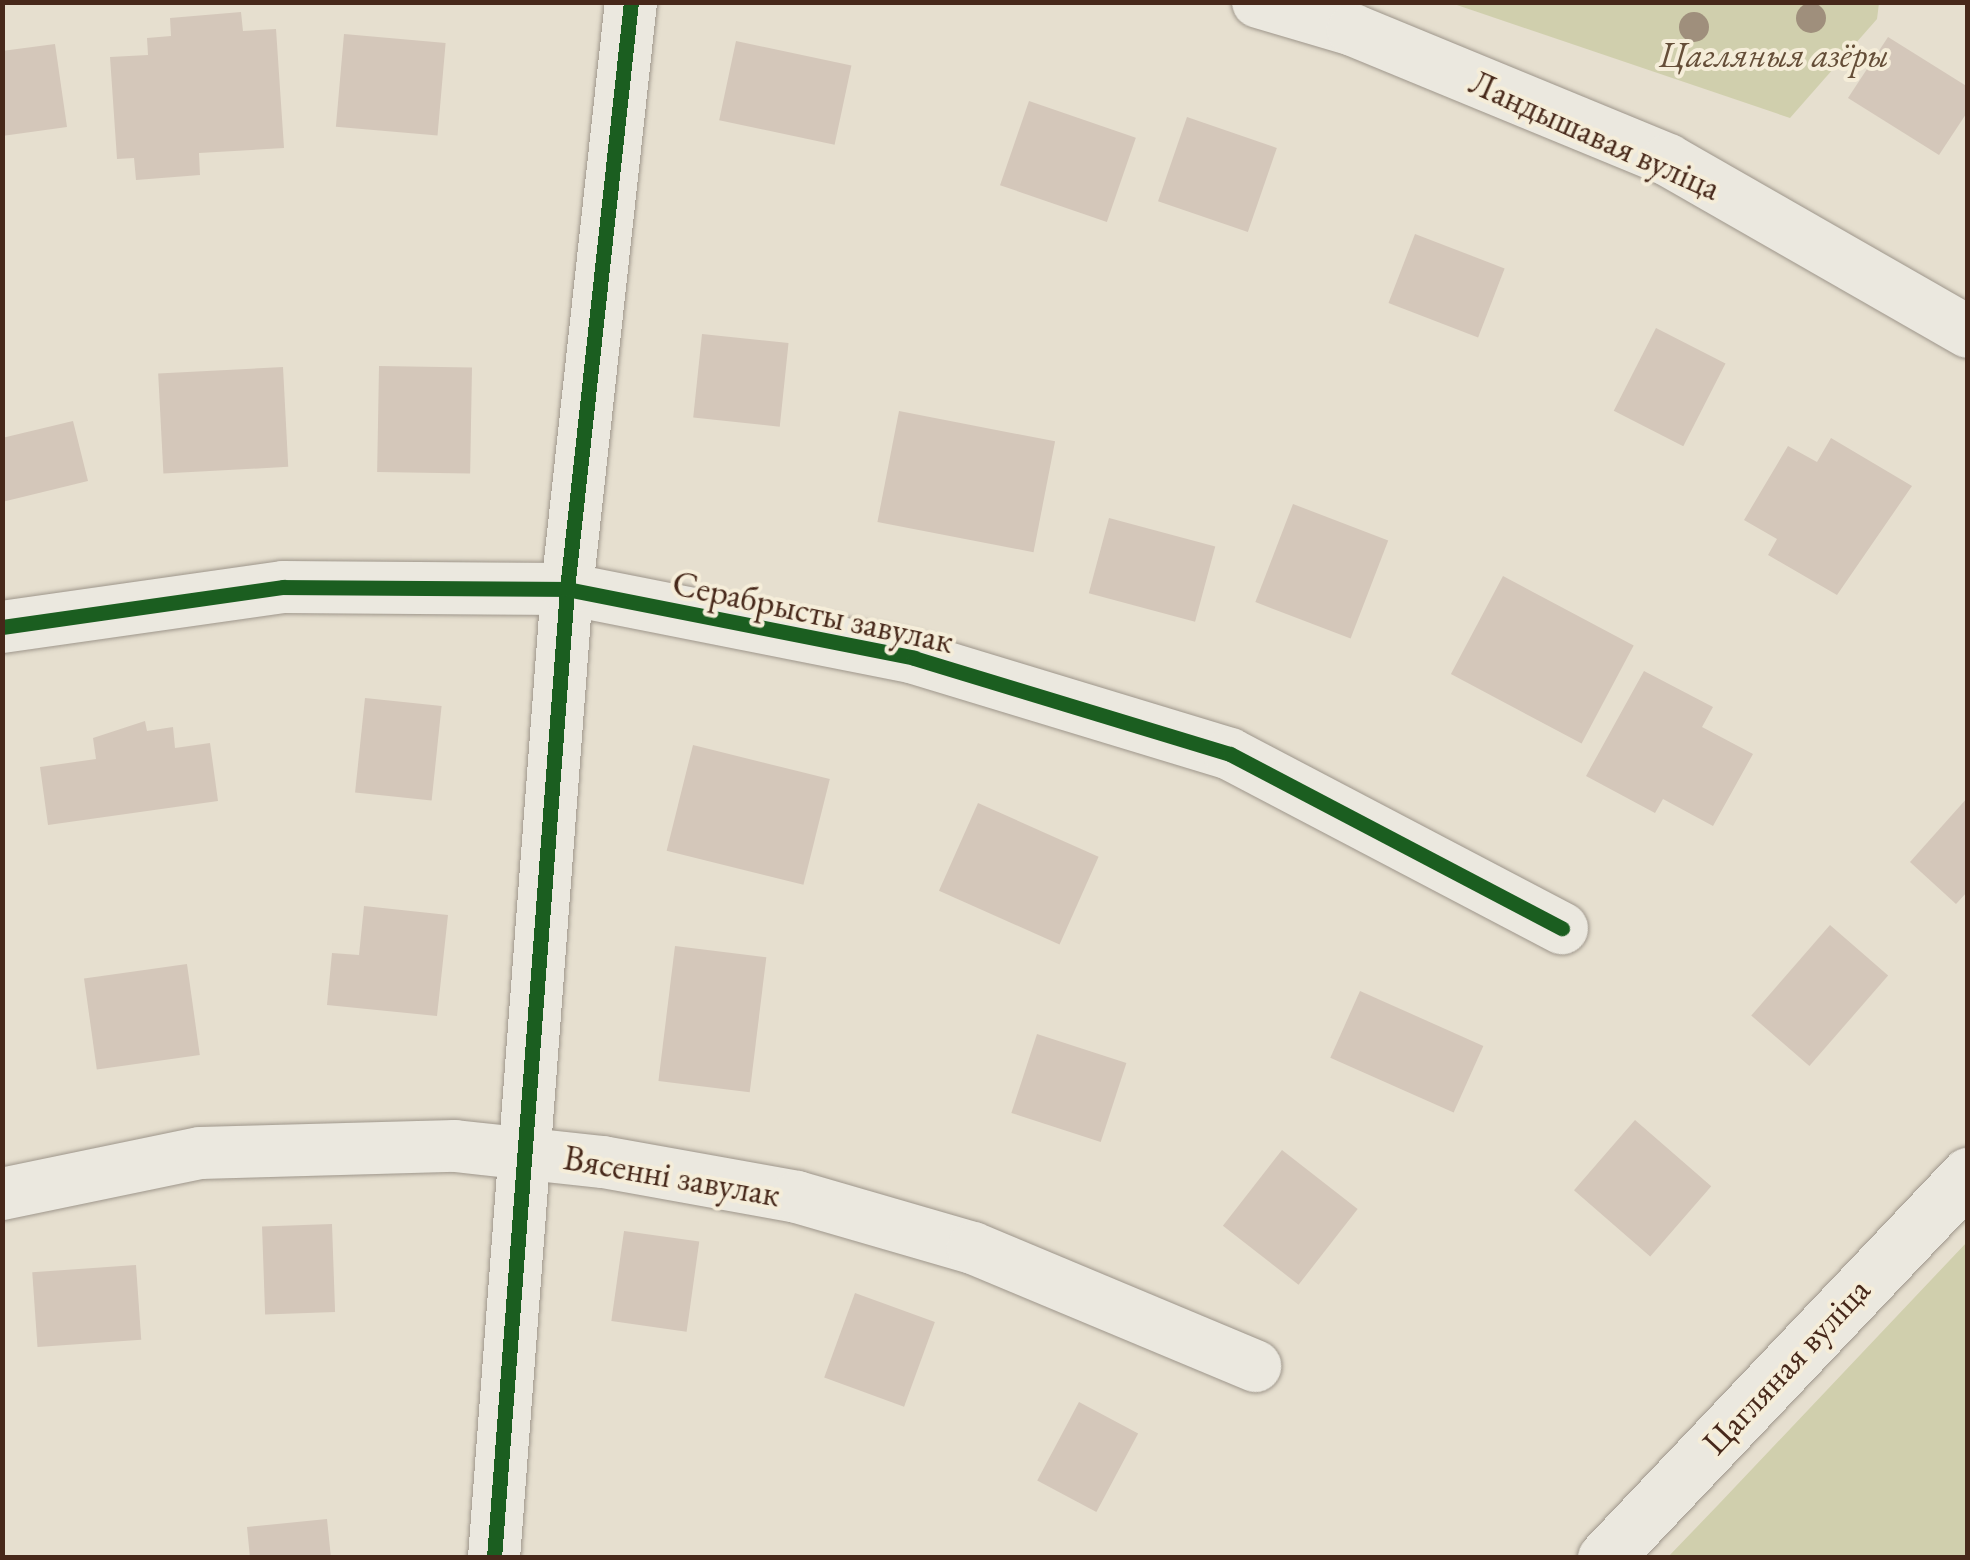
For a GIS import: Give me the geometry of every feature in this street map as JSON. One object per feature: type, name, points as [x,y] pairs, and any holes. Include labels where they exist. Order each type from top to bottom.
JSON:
[{"type":"street","points":[[494,1558],[567,589],[631,2]]},
{"type":"street","name":"Ландышавая вуліца","points":[[1258,2],[1353,30],[1668,160],[1968,332]]},
{"type":"street","name":"Серабрысты завулак","points":[[2,627],[283,587],[567,589],[914,658],[1230,754],[1562,928]]},
{"type":"street","name":"Вясенні завулак","points":[[2,1194],[200,1153],[527,1152],[797,1198],[973,1248],[1255,1366]]},
{"type":"street","name":"Цагляная вуліца","points":[[1605,1558],[1968,1175]]},
{"type":"green space","name":"Цагляныя азёры","points":[[1879,2],[1877,19],[1790,118],[1451,3]]},
{"type":"green space","points":[[1967,1242],[1967,1557],[1668,1557],[1718,1505]]},
{"type":"building","points":[[241,12],[243,31],[276,29],[284,148],[199,153],[200,175],[136,180],[134,158],[117,159],[110,57],[148,55],[147,38],[171,36],[170,18]]},
{"type":"building","points":[[344,34],[446,43],[438,136],[336,127]]},
{"type":"building","points":[[1888,37],[1968,87],[1968,111],[1939,155],[1848,98]]},
{"type":"building","points":[[736,41],[851,66],[835,145],[719,120]]},
{"type":"building","points":[[55,44],[67,127],[2,136],[2,51]]},
{"type":"building","points":[[1029,101],[1136,138],[1107,222],[1000,185]]},
{"type":"building","points":[[1187,117],[1277,148],[1248,232],[1158,201]]},
{"type":"building","points":[[1415,234],[1505,268],[1478,337],[1388,303]]},
{"type":"building","points":[[1656,328],[1725,363],[1683,446],[1614,411]]},
{"type":"building","points":[[702,334],[789,343],[780,427],[693,418]]},
{"type":"building","points":[[379,366],[472,368],[470,474],[377,472]]},
{"type":"building","points":[[283,367],[288,467],[163,473],[158,374]]},
{"type":"building","points":[[899,411],[1055,441],[1034,552],[877,522]]},
{"type":"building","points":[[73,421],[88,481],[2,502],[2,438]]},
{"type":"building","points":[[1831,438],[1912,486],[1837,595],[1768,555],[1777,539],[1744,520],[1788,446],[1817,462]]},
{"type":"building","points":[[1293,504],[1388,541],[1351,639],[1255,602]]},
{"type":"building","points":[[1109,518],[1215,546],[1195,622],[1089,593]]},
{"type":"building","points":[[1503,576],[1634,645],[1582,743],[1451,674]]},
{"type":"building","points":[[1644,671],[1713,707],[1702,727],[1753,754],[1713,826],[1663,799],[1655,813],[1586,776]]},
{"type":"building","points":[[365,698],[442,706],[432,801],[355,792]]},
{"type":"building","points":[[145,721],[147,731],[173,727],[175,748],[210,743],[218,801],[48,825],[40,767],[96,759],[93,738]]},
{"type":"building","points":[[693,745],[830,779],[803,885],[667,851]]},
{"type":"building","points":[[1968,797],[1968,891],[1956,904],[1910,862]]},
{"type":"building","points":[[978,803],[1099,857],[1060,944],[939,891]]},
{"type":"building","points":[[364,906],[448,915],[437,1016],[327,1005],[332,953],[359,955]]},
{"type":"building","points":[[1830,925],[1888,976],[1809,1066],[1751,1016]]},
{"type":"building","points":[[675,946],[766,957],[750,1092],[658,1081]]},
{"type":"building","points":[[187,964],[200,1055],[97,1070],[84,978]]},
{"type":"building","points":[[1360,991],[1483,1046],[1454,1113],[1330,1058]]},
{"type":"building","points":[[1037,1034],[1126,1063],[1101,1142],[1011,1113]]},
{"type":"building","points":[[1635,1120],[1711,1186],[1650,1256],[1574,1190]]},
{"type":"building","points":[[1282,1150],[1358,1209],[1299,1285],[1223,1226]]},
{"type":"building","points":[[332,1224],[335,1312],[265,1314],[262,1226]]},
{"type":"building","points":[[624,1231],[699,1242],[687,1332],[611,1321]]},
{"type":"building","points":[[136,1265],[141,1340],[37,1347],[32,1272]]},
{"type":"building","points":[[855,1293],[935,1322],[904,1407],[824,1378]]},
{"type":"building","points":[[1079,1402],[1138,1433],[1096,1512],[1037,1481]]},
{"type":"building","points":[[327,1519],[331,1558],[250,1558],[247,1527]]},
{"type":"cycle path","points":[[494,1558],[567,589],[631,2]]},
{"type":"cycle path","points":[[2,627],[283,587],[567,589],[914,658],[1230,754],[1562,928]]}]
